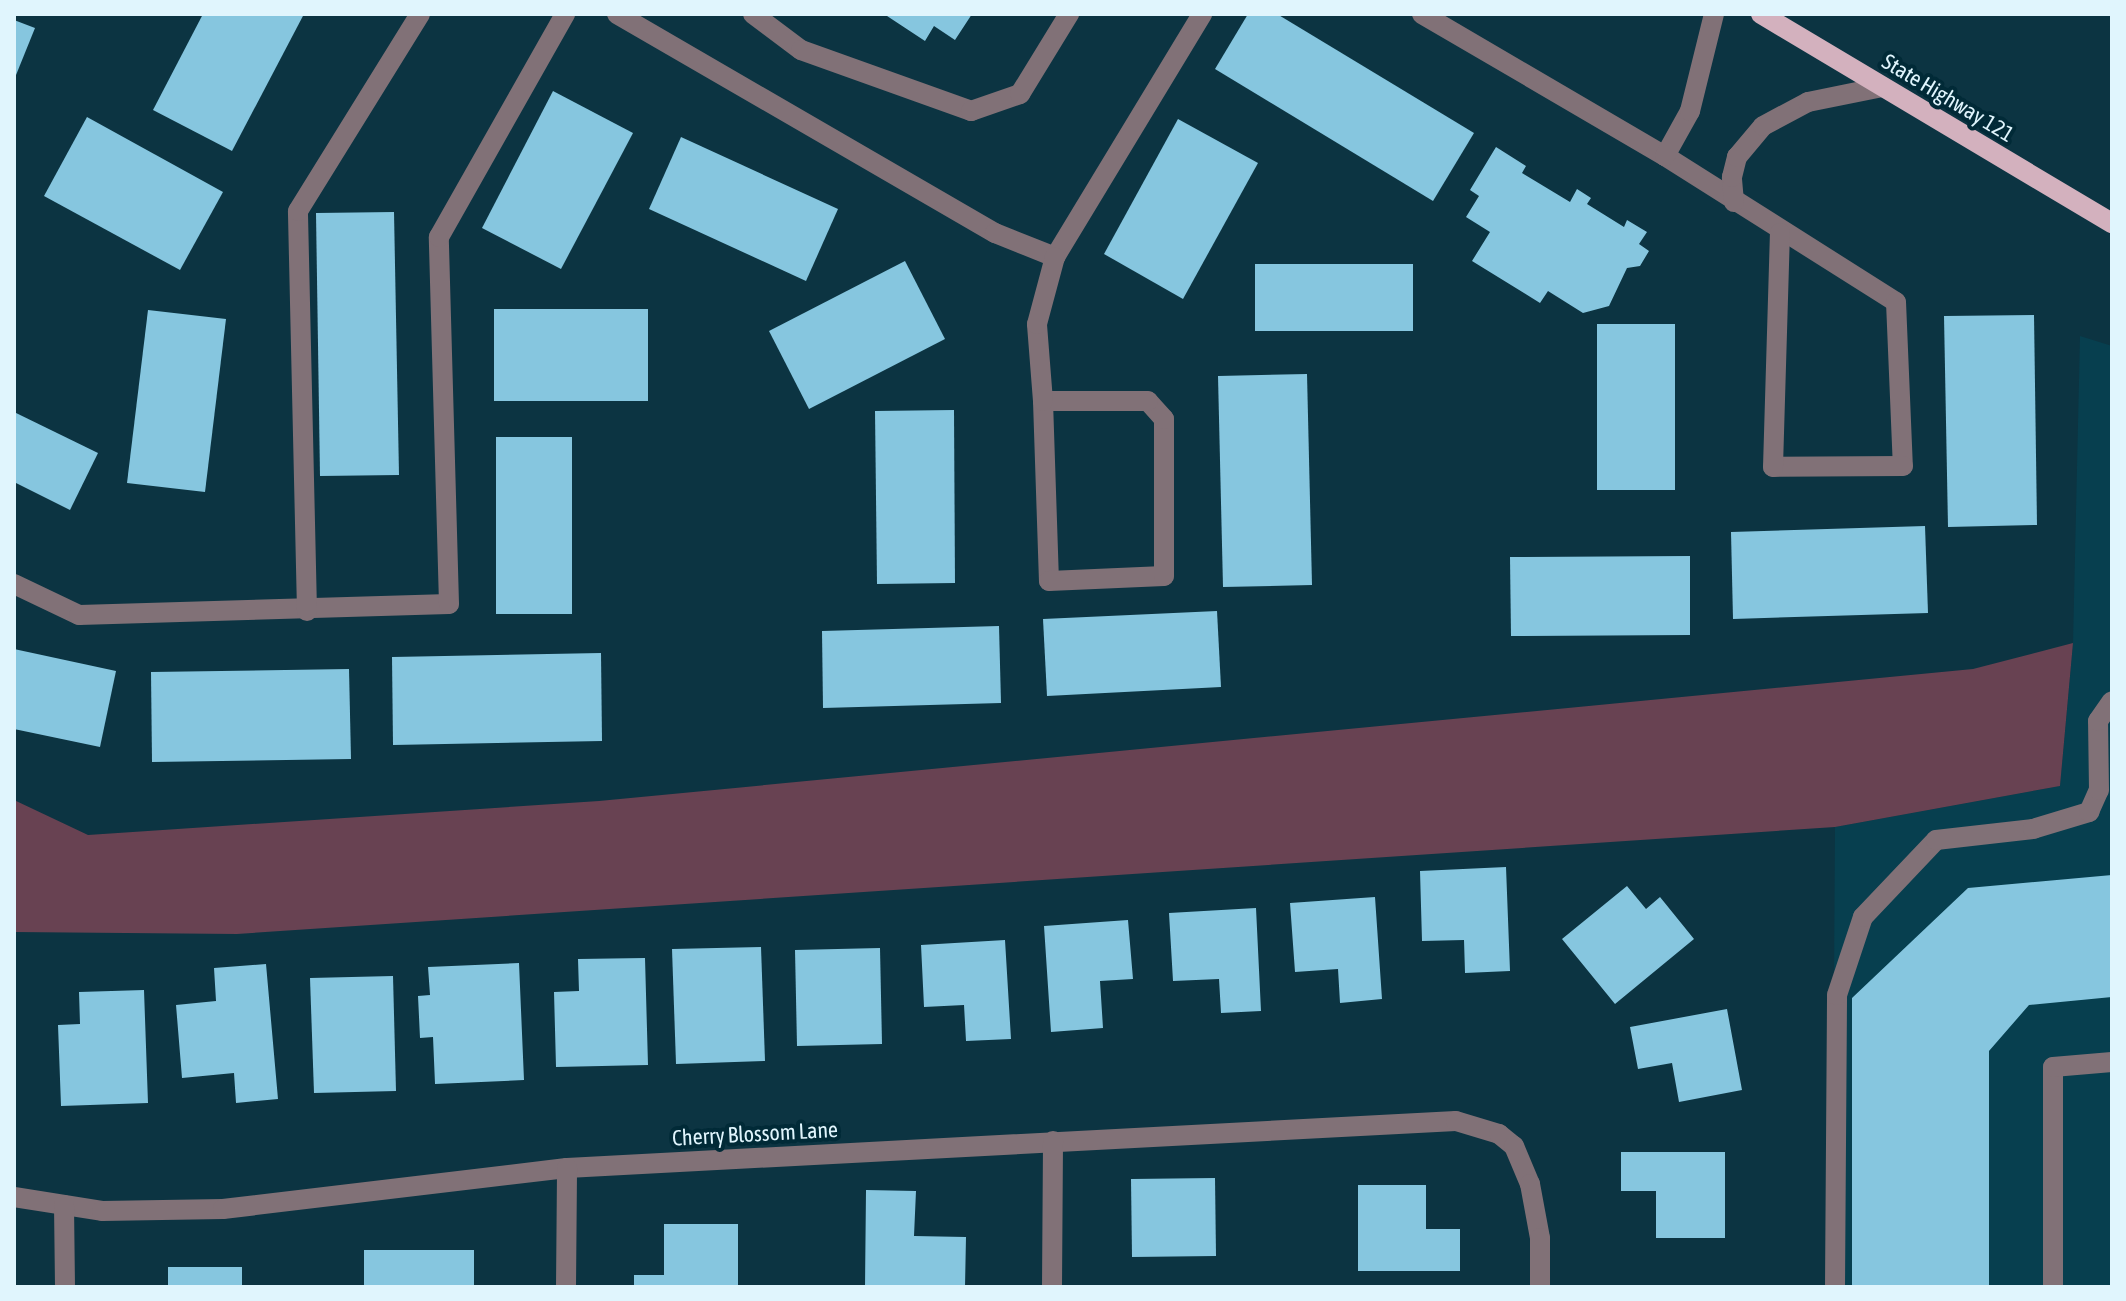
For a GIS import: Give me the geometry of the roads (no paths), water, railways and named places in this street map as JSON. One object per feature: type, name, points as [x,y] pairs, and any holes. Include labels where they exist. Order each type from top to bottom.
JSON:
[{"type":"main road","name":"State Highway 121","points":[[1761,14],[2112,223]]},
{"type":"street","points":[[307,611],[298,211],[420,14]]},
{"type":"street","points":[[14,584],[79,615],[307,611],[449,604],[439,237],[565,14]]},
{"type":"street","points":[[617,14],[995,233],[1055,257]]},
{"type":"street","points":[[753,14],[801,50],[971,111],[1020,94],[1069,14]]},
{"type":"street","points":[[1043,401],[1148,401],[1164,419],[1164,576],[1049,581],[1043,401],[1037,324],[1055,257],[1202,14]]},
{"type":"street","points":[[1422,14],[1665,156],[1780,233],[1896,302],[1903,466],[1773,467],[1780,233]]},
{"type":"street","points":[[1665,156],[1690,111],[1714,14]]},
{"type":"street","points":[[1734,202],[1732,177],[1737,157],[1763,126],[1808,102],[1882,87]]},
{"type":"street","points":[[1835,1287],[1837,995],[1863,917],[1936,840],[2033,829],[2089,812],[2099,790],[2098,721],[2112,701]]},
{"type":"street","points":[[2053,1287],[2053,1067],[2112,1062]]},
{"type":"street","name":"Cherry Blossom Lane","points":[[14,1197],[102,1211],[223,1209],[567,1168],[1456,1121],[1499,1134],[1514,1146],[1530,1184],[1540,1238],[1540,1287]]},
{"type":"street","points":[[1052,1287],[1053,1141]]},
{"type":"street","points":[[566,1287],[567,1168]]},
{"type":"street","points":[[64,1205],[65,1287]]}]
